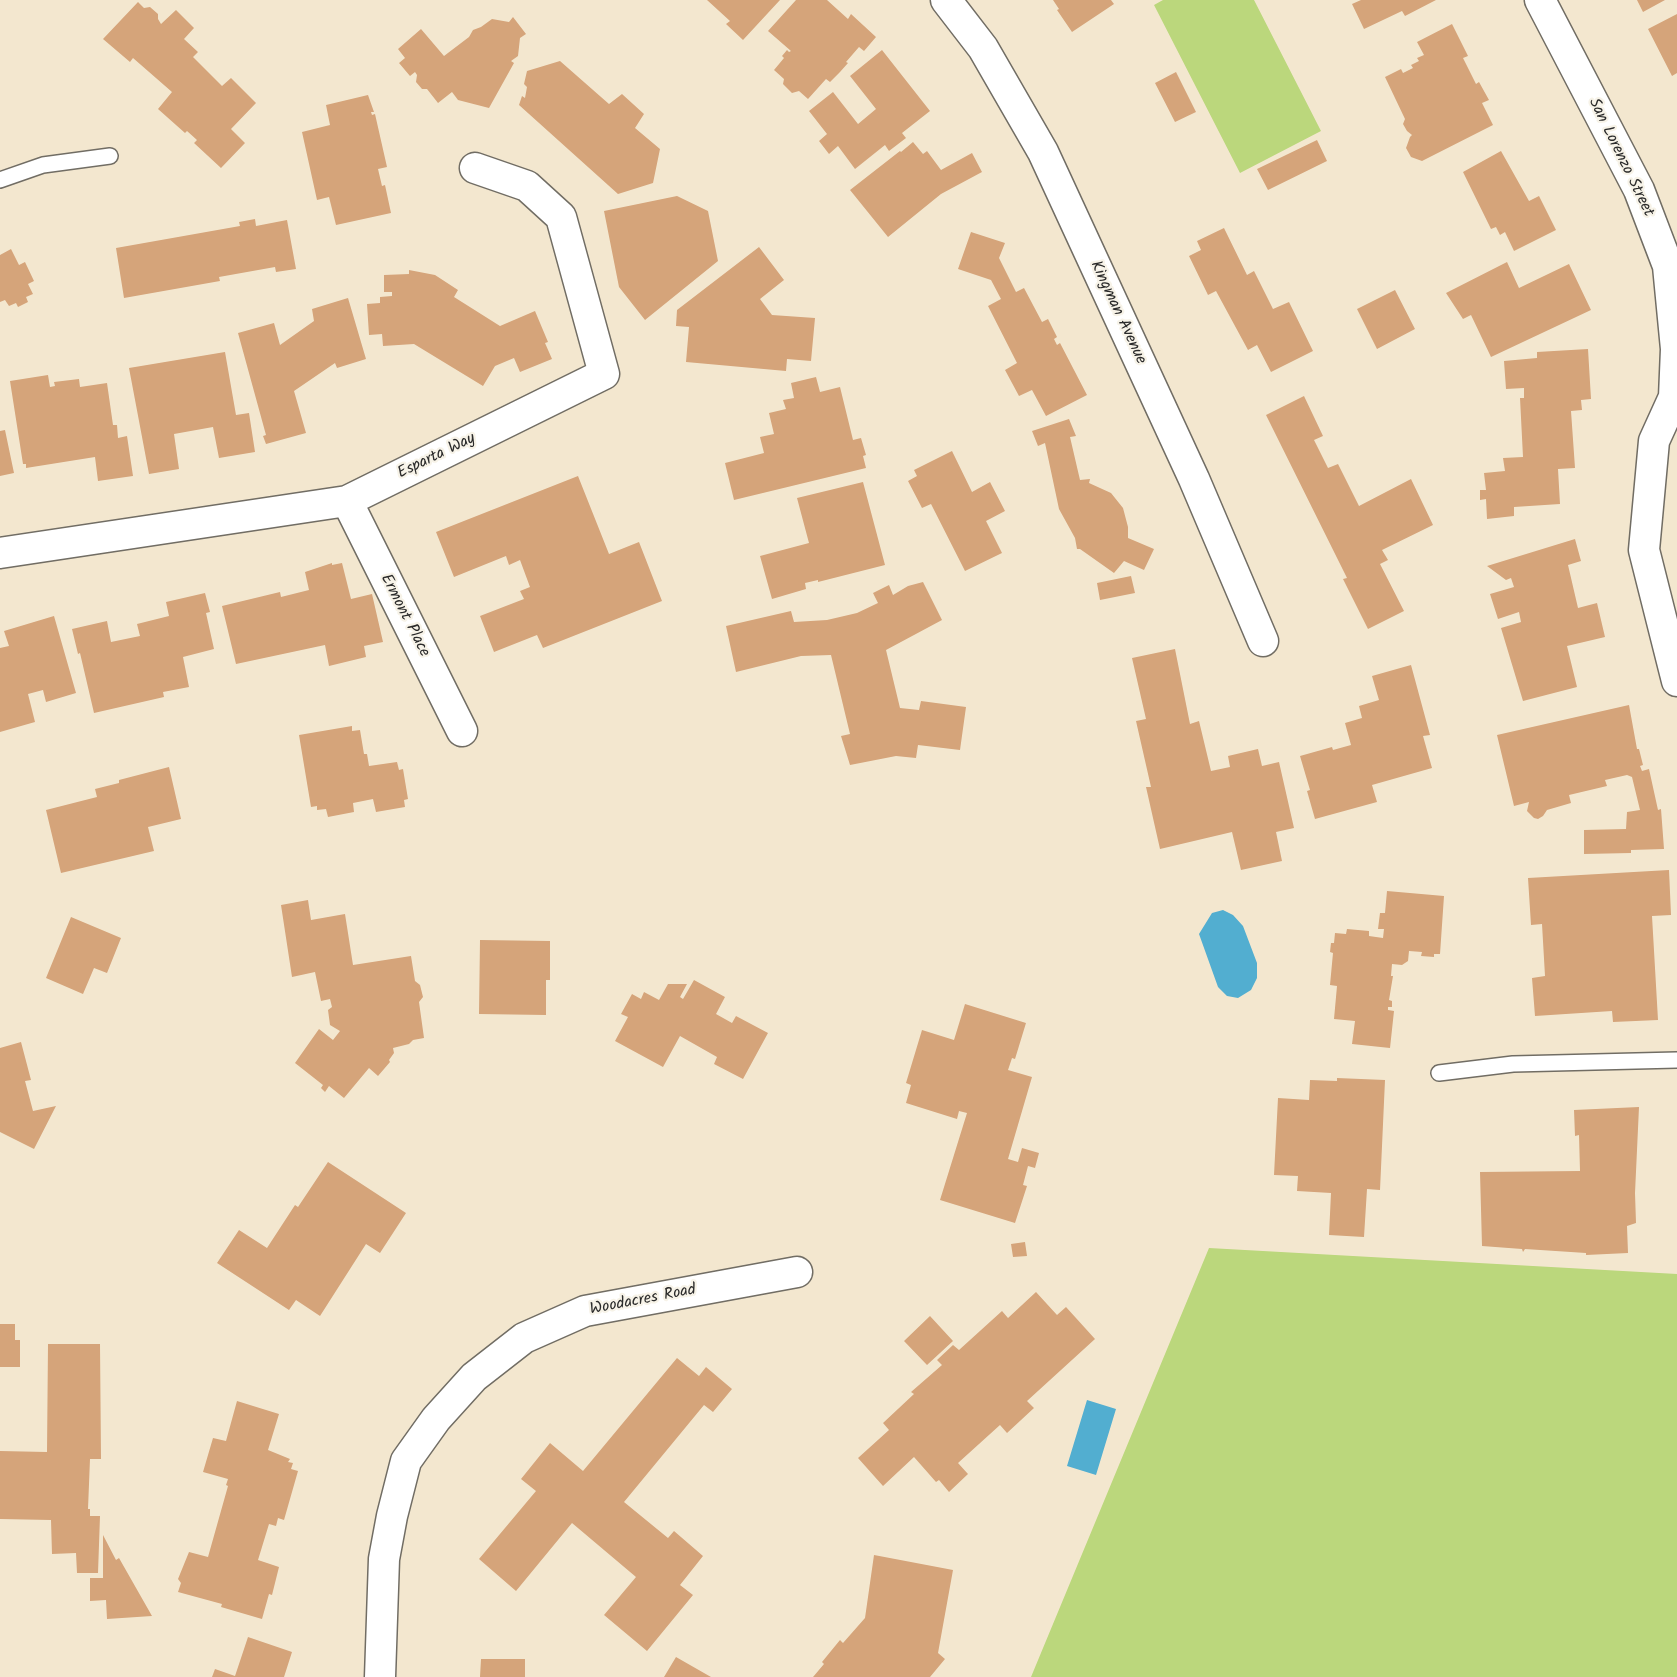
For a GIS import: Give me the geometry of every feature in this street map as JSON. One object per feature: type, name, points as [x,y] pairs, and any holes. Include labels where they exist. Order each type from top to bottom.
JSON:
[{"type":"street","name":"Kingman Avenue","points":[[946,0],[983,48],[1043,152],[1194,479],[1263,641]]},
{"type":"street","name":"San Lorenzo Street","points":[[1540,0],[1639,190],[1668,267],[1676,349],[1675,402],[1654,441],[1644,550],[1677,681]]},
{"type":"street","name":"Esparta Way","points":[[0,553],[347,501],[604,374],[561,217],[527,186],[475,168]]},
{"type":"street","name":"Ermont Place","points":[[347,501],[462,730]]},
{"type":"street","name":"Woodacres Road","points":[[380,1677],[384,1559],[406,1461],[436,1419],[474,1377],[524,1338],[585,1311],[797,1272]]},
{"type":"lane","points":[[0,180],[43,165],[110,156]]},
{"type":"lane","points":[[1439,1073],[1513,1064],[1677,1059]]},
{"type":"green space","points":[[1163,0],[1254,0],[1321,131],[1240,173],[1154,5]]},
{"type":"green space","points":[[1209,1248],[1677,1274],[1677,1677],[1031,1677]]},
{"type":"water","points":[[1223,910],[1233,915],[1243,926],[1257,963],[1257,978],[1251,990],[1238,998],[1227,996],[1218,987],[1199,934],[1212,913]]},
{"type":"water","points":[[1087,1400],[1116,1409],[1096,1475],[1067,1466]]},
{"type":"building","points":[[707,0],[780,0],[743,40],[726,24],[730,21]]},
{"type":"building","points":[[796,0],[827,0],[848,19],[851,14],[876,37],[864,51],[859,47],[840,72],[830,82],[826,79],[808,99],[799,91],[792,93],[783,84],[784,79],[774,70],[784,58],[782,56],[787,50],[791,51],[768,31]]},
{"type":"building","points":[[1053,0],[1111,0],[1114,4],[1072,32]]},
{"type":"building","points":[[1361,0],[1436,0],[1405,16],[1402,11],[1364,29],[1352,4]]},
{"type":"building","points":[[1637,0],[1665,0],[1643,12]]},
{"type":"building","points":[[138,2],[144,8],[150,7],[158,14],[161,24],[176,10],[194,28],[184,39],[198,52],[193,57],[222,86],[231,78],[256,103],[231,129],[245,143],[221,168],[194,143],[197,140],[187,131],[185,133],[158,109],[172,92],[133,58],[130,62],[103,39]]},
{"type":"building","points":[[1677,14],[1677,73],[1672,76],[1648,29]]},
{"type":"building","points":[[513,17],[526,34],[520,38],[518,56],[511,61],[514,63],[489,108],[458,100],[452,92],[438,103],[427,89],[422,89],[416,82],[415,72],[410,76],[399,63],[405,58],[398,49],[421,29],[444,56],[469,37],[473,30],[492,19],[509,22]]},
{"type":"building","points":[[1452,24],[1468,56],[1463,58],[1476,84],[1479,82],[1489,100],[1482,103],[1493,125],[1422,161],[1411,157],[1406,148],[1412,135],[1403,124],[1405,119],[1385,77],[1401,69],[1403,73],[1413,68],[1411,65],[1419,61],[1417,58],[1424,55],[1417,42]]},
{"type":"building","points":[[882,50],[930,111],[902,133],[906,138],[889,151],[885,145],[855,169],[838,146],[829,154],[819,141],[827,134],[809,111],[833,92],[858,124],[876,109],[850,76]]},
{"type":"building","points":[[560,61],[609,104],[622,94],[644,114],[635,128],[660,149],[653,183],[618,194],[519,105],[522,96],[525,98],[527,87],[524,84],[527,71]]},
{"type":"building","points":[[1176,72],[1196,112],[1175,122],[1155,83]]},
{"type":"building","points":[[368,95],[374,112],[371,112],[372,115],[375,114],[387,167],[378,169],[382,186],[385,185],[391,213],[336,225],[329,197],[317,200],[302,132],[330,125],[326,105]]},
{"type":"building","points":[[1317,140],[1327,161],[1268,190],[1257,169]]},
{"type":"building","points":[[913,142],[923,154],[927,151],[941,170],[972,153],[982,172],[941,194],[888,237],[850,190]]},
{"type":"building","points":[[1501,151],[1529,201],[1539,196],[1556,230],[1514,251],[1505,232],[1500,235],[1496,227],[1491,229],[1463,172]]},
{"type":"building","points":[[677,196],[708,211],[718,261],[645,320],[619,287],[604,211]]},
{"type":"building","points":[[255,219],[256,226],[287,220],[296,269],[276,272],[275,267],[219,277],[220,281],[124,298],[116,248],[240,226],[239,222]]},
{"type":"building","points":[[1224,228],[1247,275],[1254,271],[1273,309],[1289,302],[1313,351],[1271,372],[1257,345],[1248,350],[1216,291],[1208,295],[1189,256],[1201,250],[1197,241]]},
{"type":"building","points":[[971,232],[1005,243],[999,258],[1016,292],[1024,288],[1042,322],[1048,319],[1057,337],[1054,339],[1057,345],[1060,343],[1087,395],[1046,416],[1032,390],[1019,396],[1005,370],[1017,363],[988,306],[1001,299],[991,280],[958,269]]},
{"type":"building","points":[[759,247],[784,280],[760,299],[772,315],[815,318],[811,361],[787,359],[786,371],[686,362],[689,327],[676,326],[677,310]]},
{"type":"building","points":[[11,249],[19,265],[25,262],[34,281],[28,284],[33,294],[26,297],[28,302],[18,307],[16,303],[9,306],[5,300],[0,302],[0,255]]},
{"type":"building","points":[[1507,262],[1519,288],[1569,264],[1591,310],[1491,357],[1471,315],[1463,319],[1446,293]]},
{"type":"building","points":[[409,270],[435,275],[458,290],[454,297],[500,326],[535,311],[548,342],[545,343],[552,359],[520,372],[514,358],[495,366],[483,386],[414,344],[383,346],[382,334],[369,335],[367,304],[380,303],[380,297],[392,296],[392,292],[384,292],[384,275],[409,274]]},
{"type":"building","points":[[1395,290],[1415,329],[1377,349],[1357,309]]},
{"type":"building","points":[[348,298],[366,359],[337,368],[335,363],[294,391],[306,433],[266,444],[263,436],[266,435],[238,333],[274,323],[280,345],[314,321],[312,309]]},
{"type":"building","points":[[1588,349],[1591,399],[1581,400],[1582,410],[1571,411],[1575,468],[1558,469],[1560,504],[1514,507],[1514,516],[1487,519],[1486,499],[1480,500],[1480,490],[1486,490],[1484,473],[1505,471],[1503,458],[1523,457],[1520,398],[1524,398],[1524,388],[1506,389],[1504,361],[1537,358],[1537,352]]},
{"type":"building","points":[[225,352],[236,415],[249,413],[255,452],[219,458],[213,427],[174,434],[179,469],[149,474],[129,368]]},
{"type":"building","points":[[48,375],[50,387],[55,386],[54,382],[79,379],[80,387],[107,383],[113,425],[117,425],[118,438],[127,436],[133,476],[98,481],[95,457],[26,468],[26,464],[23,464],[10,381]]},
{"type":"building","points":[[816,377],[820,392],[840,387],[853,440],[861,438],[866,455],[863,456],[866,468],[734,500],[725,463],[764,453],[760,437],[774,434],[769,413],[786,409],[783,400],[794,398],[791,383]]},
{"type":"building","points":[[1304,396],[1323,436],[1314,440],[1328,468],[1338,464],[1359,506],[1411,479],[1433,525],[1382,550],[1388,560],[1380,564],[1404,611],[1368,629],[1343,579],[1347,578],[1266,415]]},
{"type":"building","points":[[1069,419],[1076,436],[1070,437],[1080,480],[1090,479],[1089,483],[1111,493],[1123,508],[1128,527],[1128,538],[1154,549],[1144,570],[1124,561],[1114,573],[1077,549],[1075,538],[1059,509],[1045,443],[1038,446],[1032,431]]},
{"type":"building","points":[[5,430],[14,473],[0,476],[0,431]]},
{"type":"building","points":[[952,451],[972,492],[990,482],[1005,511],[986,521],[1002,553],[965,571],[931,504],[922,508],[908,481],[917,476],[914,470]]},
{"type":"building","points":[[578,476],[609,554],[639,542],[662,601],[543,648],[537,635],[494,652],[480,616],[524,599],[520,591],[530,587],[520,560],[509,565],[506,556],[454,577],[436,532]]},
{"type":"building","points":[[863,482],[885,565],[818,582],[818,580],[805,583],[806,589],[772,599],[760,556],[809,543],[797,498]]},
{"type":"building","points":[[1575,539],[1581,561],[1568,565],[1578,608],[1597,603],[1605,637],[1567,646],[1577,687],[1523,701],[1501,628],[1521,622],[1519,612],[1498,619],[1490,594],[1514,587],[1511,578],[1506,580],[1487,566]]},
{"type":"building","points":[[332,563],[332,565],[342,563],[351,599],[372,594],[383,642],[364,646],[366,657],[329,666],[325,645],[236,664],[222,606],[280,592],[281,597],[309,590],[305,572]]},
{"type":"building","points":[[1131,576],[1135,593],[1100,600],[1097,583]]},
{"type":"building","points":[[923,582],[942,620],[886,650],[900,708],[919,710],[921,701],[966,707],[960,750],[918,745],[916,758],[896,756],[850,765],[841,736],[850,734],[831,655],[801,656],[736,672],[726,626],[791,611],[794,622],[827,620],[857,613],[878,603],[873,593],[889,585],[893,595],[908,586]]},
{"type":"building","points":[[205,593],[210,612],[206,613],[214,649],[183,657],[189,687],[163,692],[164,697],[94,713],[72,629],[107,621],[111,642],[140,636],[137,624],[169,616],[166,602]]},
{"type":"building","points":[[54,616],[76,693],[46,702],[43,690],[28,694],[35,722],[0,732],[0,648],[9,646],[4,631]]},
{"type":"building","points":[[1175,649],[1190,724],[1199,721],[1211,771],[1230,767],[1228,756],[1258,749],[1262,766],[1279,762],[1294,828],[1276,832],[1282,861],[1241,870],[1232,832],[1160,849],[1146,787],[1151,787],[1136,721],[1146,719],[1132,658]]},
{"type":"building","points":[[1411,665],[1430,735],[1423,736],[1432,768],[1372,785],[1377,802],[1315,819],[1307,791],[1310,790],[1300,756],[1332,747],[1333,750],[1351,745],[1345,723],[1362,718],[1359,706],[1379,700],[1372,676]]},
{"type":"building","points":[[1629,705],[1637,749],[1639,749],[1643,765],[1640,766],[1642,771],[1649,769],[1658,810],[1661,809],[1664,849],[1631,850],[1631,853],[1584,854],[1584,830],[1626,829],[1627,812],[1640,810],[1632,777],[1627,775],[1605,780],[1607,786],[1569,795],[1571,803],[1547,810],[1543,816],[1538,819],[1534,818],[1527,811],[1529,802],[1514,806],[1497,735]]},
{"type":"building","points":[[352,726],[352,731],[360,730],[364,754],[367,754],[369,766],[397,762],[399,770],[403,769],[408,799],[404,800],[405,807],[376,812],[373,799],[353,803],[354,812],[328,817],[326,809],[317,810],[317,806],[311,807],[299,735]]},
{"type":"building","points":[[169,767],[181,819],[148,827],[154,851],[61,873],[46,810],[97,797],[95,789]]},
{"type":"building","points":[[1669,870],[1671,915],[1652,916],[1658,1020],[1613,1022],[1612,1011],[1535,1016],[1532,978],[1545,976],[1542,924],[1531,925],[1528,878]]},
{"type":"building","points":[[1387,891],[1444,896],[1440,954],[1434,954],[1434,957],[1421,956],[1422,952],[1409,951],[1408,961],[1402,965],[1392,964],[1391,976],[1393,976],[1389,1000],[1392,1001],[1392,1007],[1388,1007],[1388,1010],[1394,1011],[1390,1048],[1352,1044],[1355,1021],[1334,1019],[1337,986],[1330,985],[1333,953],[1330,952],[1335,933],[1346,934],[1347,929],[1369,931],[1369,936],[1383,938],[1384,929],[1378,929],[1380,913],[1385,913]]},
{"type":"building","points":[[308,900],[311,920],[345,914],[353,965],[411,956],[415,981],[420,985],[423,997],[419,1002],[424,1038],[393,1048],[394,1053],[390,1062],[378,1076],[369,1068],[344,1098],[329,1086],[325,1092],[321,1088],[323,1085],[295,1063],[319,1029],[333,1040],[340,1031],[330,1025],[328,1010],[332,1007],[330,999],[321,1001],[315,972],[292,977],[281,905]]},
{"type":"building","points":[[71,917],[121,938],[107,973],[94,968],[83,994],[46,978]]},
{"type":"building","points":[[480,940],[550,941],[550,980],[546,980],[546,1015],[479,1014]]},
{"type":"building","points":[[694,980],[725,997],[716,1014],[732,1023],[736,1016],[768,1033],[743,1079],[714,1064],[717,1057],[680,1036],[663,1067],[615,1041],[628,1017],[621,1014],[632,994],[641,999],[644,992],[659,1000],[668,984],[687,984],[680,997],[683,999]]},
{"type":"building","points":[[965,1004],[1026,1023],[1015,1059],[1012,1058],[1008,1070],[1032,1077],[1008,1159],[1018,1162],[1022,1148],[1039,1153],[1035,1168],[1028,1166],[1023,1185],[1027,1186],[1015,1223],[940,1200],[967,1113],[959,1111],[957,1119],[906,1103],[911,1085],[906,1083],[922,1030],[954,1040]]},
{"type":"building","points":[[21,1042],[31,1080],[25,1081],[33,1111],[56,1106],[34,1149],[0,1132],[0,1048]]},
{"type":"building","points":[[1337,1078],[1385,1080],[1380,1190],[1367,1189],[1364,1237],[1329,1235],[1331,1193],[1297,1191],[1298,1176],[1274,1175],[1278,1098],[1309,1100],[1310,1080],[1337,1081]]},
{"type":"building","points":[[1639,1107],[1636,1223],[1627,1226],[1628,1253],[1586,1255],[1586,1253],[1525,1249],[1523,1252],[1522,1249],[1482,1246],[1480,1172],[1580,1171],[1579,1135],[1575,1136],[1574,1110]]},
{"type":"building","points":[[328,1162],[406,1213],[380,1253],[366,1244],[320,1316],[296,1300],[289,1310],[217,1263],[239,1230],[267,1248],[295,1205],[298,1207]]},
{"type":"building","points":[[1025,1242],[1027,1256],[1013,1257],[1011,1244]]},
{"type":"building","points":[[1036,1292],[1057,1315],[1066,1307],[1095,1339],[1027,1401],[1034,1408],[1007,1433],[1000,1425],[958,1463],[968,1474],[949,1492],[939,1480],[936,1482],[914,1457],[883,1486],[858,1458],[889,1430],[883,1423],[914,1394],[911,1392],[942,1365],[937,1360],[953,1345],[959,1350],[1002,1311],[1008,1318]]},
{"type":"building","points":[[930,1316],[953,1341],[927,1365],[904,1341]]},
{"type":"building","points":[[0,1324],[15,1324],[15,1340],[20,1340],[20,1367],[0,1367]]},
{"type":"building","points":[[48,1344],[100,1344],[101,1459],[90,1459],[88,1509],[90,1509],[90,1516],[100,1516],[98,1573],[77,1573],[76,1553],[52,1554],[51,1520],[0,1519],[0,1451],[47,1452]]},
{"type":"building","points":[[677,1358],[699,1376],[706,1367],[732,1389],[713,1412],[704,1405],[624,1502],[668,1538],[674,1531],[703,1556],[680,1585],[693,1595],[647,1651],[604,1615],[636,1577],[572,1523],[516,1591],[479,1559],[536,1491],[521,1479],[550,1443],[583,1471]]},
{"type":"building","points":[[237,1401],[279,1414],[268,1450],[290,1459],[288,1462],[293,1463],[291,1469],[298,1471],[284,1520],[278,1518],[276,1526],[269,1524],[258,1560],[279,1567],[272,1595],[269,1594],[262,1619],[221,1607],[222,1604],[178,1592],[181,1583],[178,1579],[189,1552],[208,1557],[228,1479],[203,1472],[213,1438],[226,1441]]},
{"type":"building","points":[[103,1535],[116,1560],[119,1558],[152,1616],[107,1619],[106,1600],[90,1601],[90,1578],[103,1578]]},
{"type":"building","points":[[874,1555],[953,1570],[938,1653],[945,1659],[930,1677],[813,1677],[840,1640],[843,1643],[865,1618]]},
{"type":"building","points":[[248,1637],[292,1652],[284,1677],[212,1677],[215,1669],[235,1676]]},
{"type":"building","points":[[676,1657],[711,1677],[664,1677]]},
{"type":"building","points":[[481,1659],[525,1659],[525,1677],[480,1677]]}]
